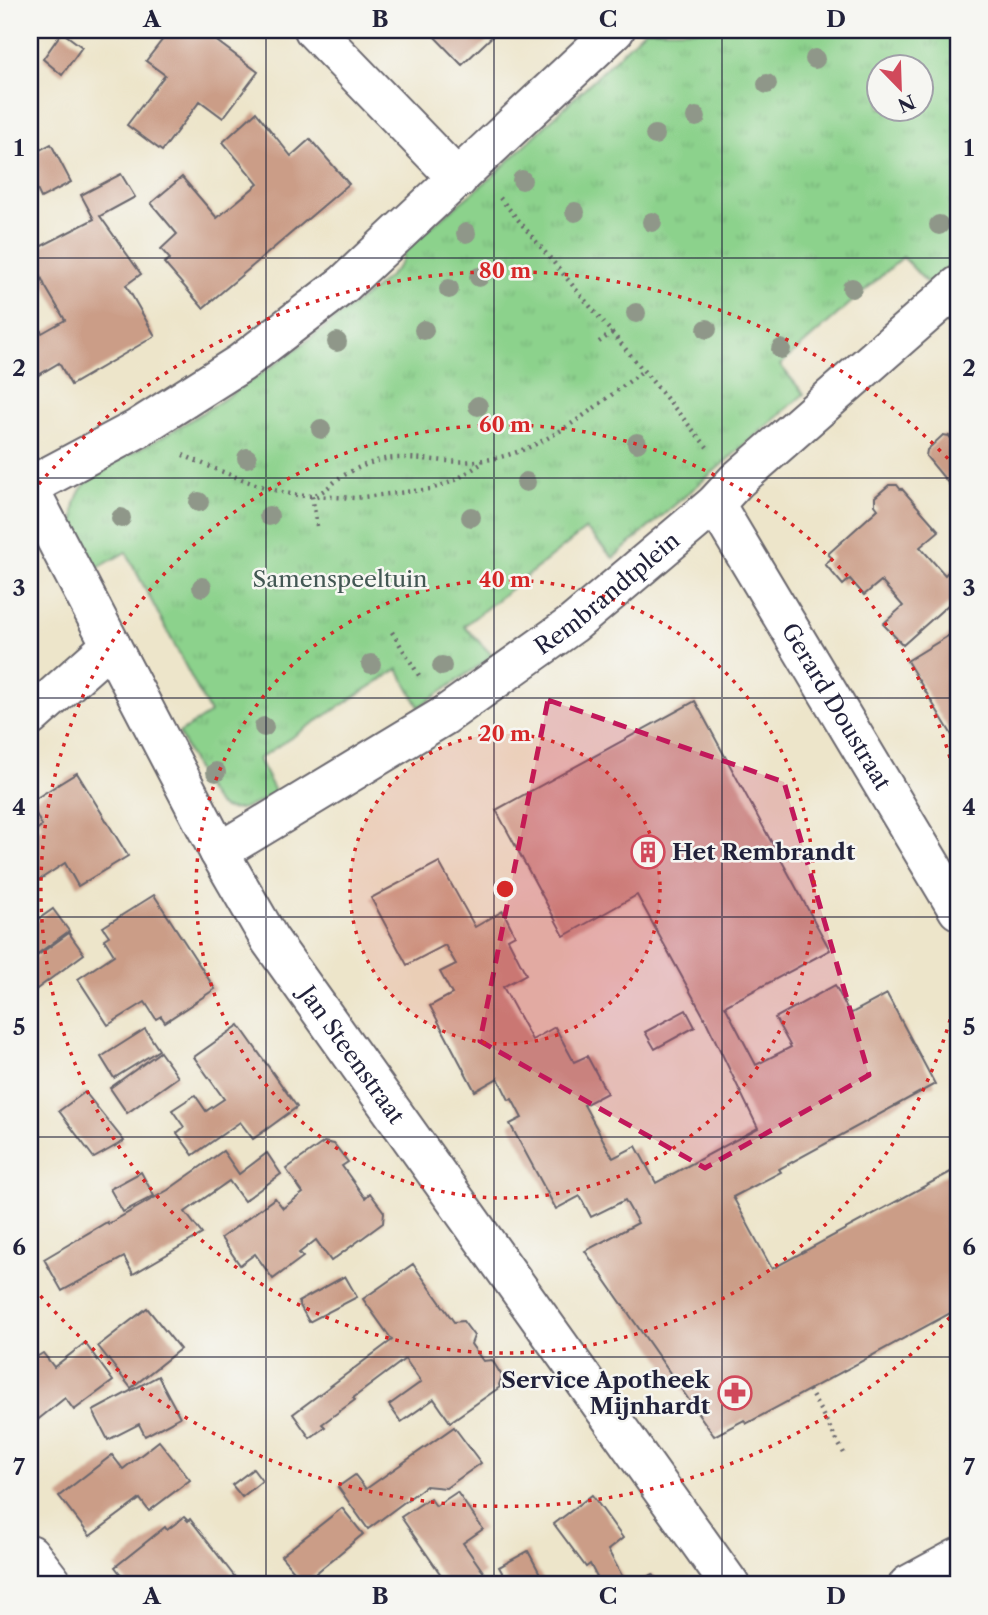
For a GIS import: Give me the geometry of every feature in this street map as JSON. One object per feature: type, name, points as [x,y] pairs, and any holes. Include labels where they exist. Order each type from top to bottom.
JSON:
[{"type":"street","points":[[314,30],[465,172]]},
{"type":"street","points":[[30,488],[137,429],[241,363],[344,284],[615,30]]},
{"type":"street","name":"Rembrandtplein","points":[[219,852],[444,716],[573,624],[958,286]]},
{"type":"street","name":"Jan Steenstraat","points":[[30,488],[219,852],[271,940],[730,1585]]},
{"type":"street","name":"Gerard Doustraat","points":[[725,492],[958,910]]},
{"type":"street","points":[[30,717],[111,645]]},
{"type":"street","points":[[30,1554],[54,1585]]},
{"type":"street","points":[[908,1585],[958,1558]]},
{"type":"path","points":[[465,172],[612,333],[643,371],[725,492]]},
{"type":"path","points":[[599,342],[612,333]]},
{"type":"path","points":[[312,496],[342,477],[378,460],[487,460],[517,451],[572,424],[643,371]]},
{"type":"path","points":[[137,429],[161,438],[183,455],[223,473],[294,494],[312,496],[355,498],[431,489],[454,481],[487,460]]},
{"type":"path","points":[[312,496],[317,526]]},
{"type":"path","points":[[809,1390],[845,1455]]},
{"type":"highlighted area","points":[[548,700],[784,782],[869,1075],[705,1168],[480,1041]]},
{"type":"green space","name":"Samenspeeltuin","points":[[645,30],[958,30],[958,258],[928,284],[903,257],[780,365],[804,394],[613,558],[586,529],[464,626],[493,656],[419,707],[398,669],[258,759],[276,793],[244,808],[224,808],[205,786],[179,733],[210,713],[126,552],[94,570],[76,532],[76,501],[86,483],[107,467],[216,404],[305,343],[396,269],[404,249],[494,175]]},
{"type":"building","points":[[170,30],[202,30],[258,72],[223,118],[200,101],[162,151],[127,125],[165,75],[146,61]]},
{"type":"building","points":[[428,30],[499,30],[462,65]]},
{"type":"building","points":[[62,32],[82,47],[62,75],[43,59]]},
{"type":"building","points":[[256,112],[291,156],[310,139],[349,184],[203,308],[164,263],[170,259],[161,249],[177,234],[151,203],[182,177],[217,218],[258,184],[223,142]]},
{"type":"building","points":[[51,144],[71,182],[41,198],[30,175],[30,155]]},
{"type":"building","points":[[121,174],[135,197],[100,216],[141,274],[126,285],[155,336],[71,385],[59,363],[30,380],[30,312],[42,333],[65,320],[45,286],[30,252],[94,219],[81,195]]},
{"type":"building","points":[[943,435],[949,436],[954,442],[958,438],[958,495],[926,456],[927,450]]},
{"type":"building","points":[[889,485],[897,485],[902,489],[939,531],[920,547],[945,575],[951,569],[958,578],[958,596],[903,645],[883,624],[903,606],[881,581],[864,595],[850,579],[843,585],[825,564],[832,558],[828,554],[878,509],[875,497]]},
{"type":"building","points":[[953,633],[958,643],[958,745],[907,661]]},
{"type":"building","points":[[695,701],[830,950],[725,1006],[756,1065],[791,1047],[775,1018],[835,985],[850,1014],[887,994],[935,1084],[733,1197],[772,1269],[958,1168],[958,1309],[746,1424],[744,1420],[714,1436],[585,1251],[638,1223],[625,1200],[591,1217],[580,1196],[556,1209],[510,1124],[522,1118],[512,1099],[509,1100],[498,1078],[475,1091],[430,1006],[452,994],[440,972],[456,964],[445,945],[407,965],[371,898],[439,862],[475,927],[503,911],[515,935],[508,939],[526,974],[503,987],[532,1040],[555,1027],[574,1062],[587,1056],[607,1093],[584,1105],[613,1158],[636,1146],[656,1183],[758,1128],[704,1017],[637,895],[564,936],[496,810]]},
{"type":"building","points":[[77,773],[128,856],[78,886],[65,863],[30,886],[30,834],[42,826],[30,802]]},
{"type":"building","points":[[154,895],[215,989],[165,1022],[161,1016],[156,1019],[145,1002],[108,1025],[78,979],[114,955],[104,939],[109,936],[103,927]]},
{"type":"building","points":[[53,909],[69,931],[33,957],[30,953],[30,925]]},
{"type":"building","points":[[69,933],[84,954],[30,994],[30,961]]},
{"type":"building","points":[[686,1010],[695,1027],[655,1049],[645,1032]]},
{"type":"building","points":[[239,1025],[297,1107],[253,1139],[240,1122],[193,1155],[177,1133],[184,1127],[172,1110],[195,1095],[206,1111],[224,1099],[194,1057]]},
{"type":"building","points":[[145,1029],[159,1050],[114,1078],[101,1057]]},
{"type":"building","points":[[160,1052],[178,1077],[127,1113],[110,1088]]},
{"type":"building","points":[[85,1092],[124,1141],[94,1158],[59,1111]]},
{"type":"building","points":[[324,1142],[334,1144],[348,1162],[342,1166],[365,1198],[370,1193],[384,1212],[383,1223],[331,1261],[316,1240],[299,1253],[303,1257],[273,1279],[255,1254],[240,1265],[221,1238],[275,1198],[283,1208],[303,1193],[286,1169]]},
{"type":"building","points":[[223,1151],[239,1174],[267,1153],[281,1174],[244,1201],[229,1181],[185,1212],[202,1234],[133,1274],[124,1257],[62,1291],[44,1259],[168,1190]]},
{"type":"building","points":[[141,1172],[154,1196],[123,1212],[110,1189]]},
{"type":"building","points":[[413,1264],[454,1322],[463,1321],[474,1336],[471,1344],[483,1361],[492,1360],[502,1376],[500,1387],[450,1422],[434,1399],[401,1422],[389,1405],[421,1382],[405,1359],[353,1398],[355,1400],[322,1424],[325,1427],[310,1438],[293,1414],[392,1340],[363,1299]]},
{"type":"building","points":[[345,1276],[357,1297],[309,1322],[298,1302]]},
{"type":"building","points":[[147,1308],[180,1349],[131,1388],[98,1346]]},
{"type":"building","points":[[85,1343],[113,1381],[74,1410],[65,1398],[30,1426],[30,1361],[43,1353],[54,1367]]},
{"type":"building","points":[[158,1376],[180,1417],[145,1436],[139,1424],[108,1440],[93,1411]]},
{"type":"building","points":[[454,1427],[481,1463],[446,1488],[426,1486],[368,1529],[338,1487],[355,1475],[366,1489]]},
{"type":"building","points":[[159,1441],[190,1480],[149,1511],[140,1499],[90,1536],[59,1496],[112,1455],[123,1469]]},
{"type":"building","points":[[253,1469],[262,1481],[242,1497],[232,1485]]},
{"type":"building","points":[[457,1492],[483,1529],[463,1543],[484,1573],[466,1585],[448,1585],[401,1517],[430,1498],[436,1506]]},
{"type":"building","points":[[592,1495],[623,1538],[608,1550],[627,1585],[601,1585],[590,1564],[586,1567],[554,1524]]},
{"type":"building","points":[[342,1508],[363,1534],[304,1583],[281,1556]]},
{"type":"building","points":[[184,1517],[188,1521],[190,1519],[241,1585],[129,1585],[115,1567],[165,1527],[167,1530]]},
{"type":"building","points":[[528,1551],[546,1585],[509,1585],[499,1567]]},
{"type":"building","points":[[653,1574],[659,1585],[632,1585]]},
{"type":"place","name":"Het Rembrandt","points":[[648,852]]},
{"type":"place","name":"Service Apotheek Mijnhardt","points":[[735,1393]]}]
